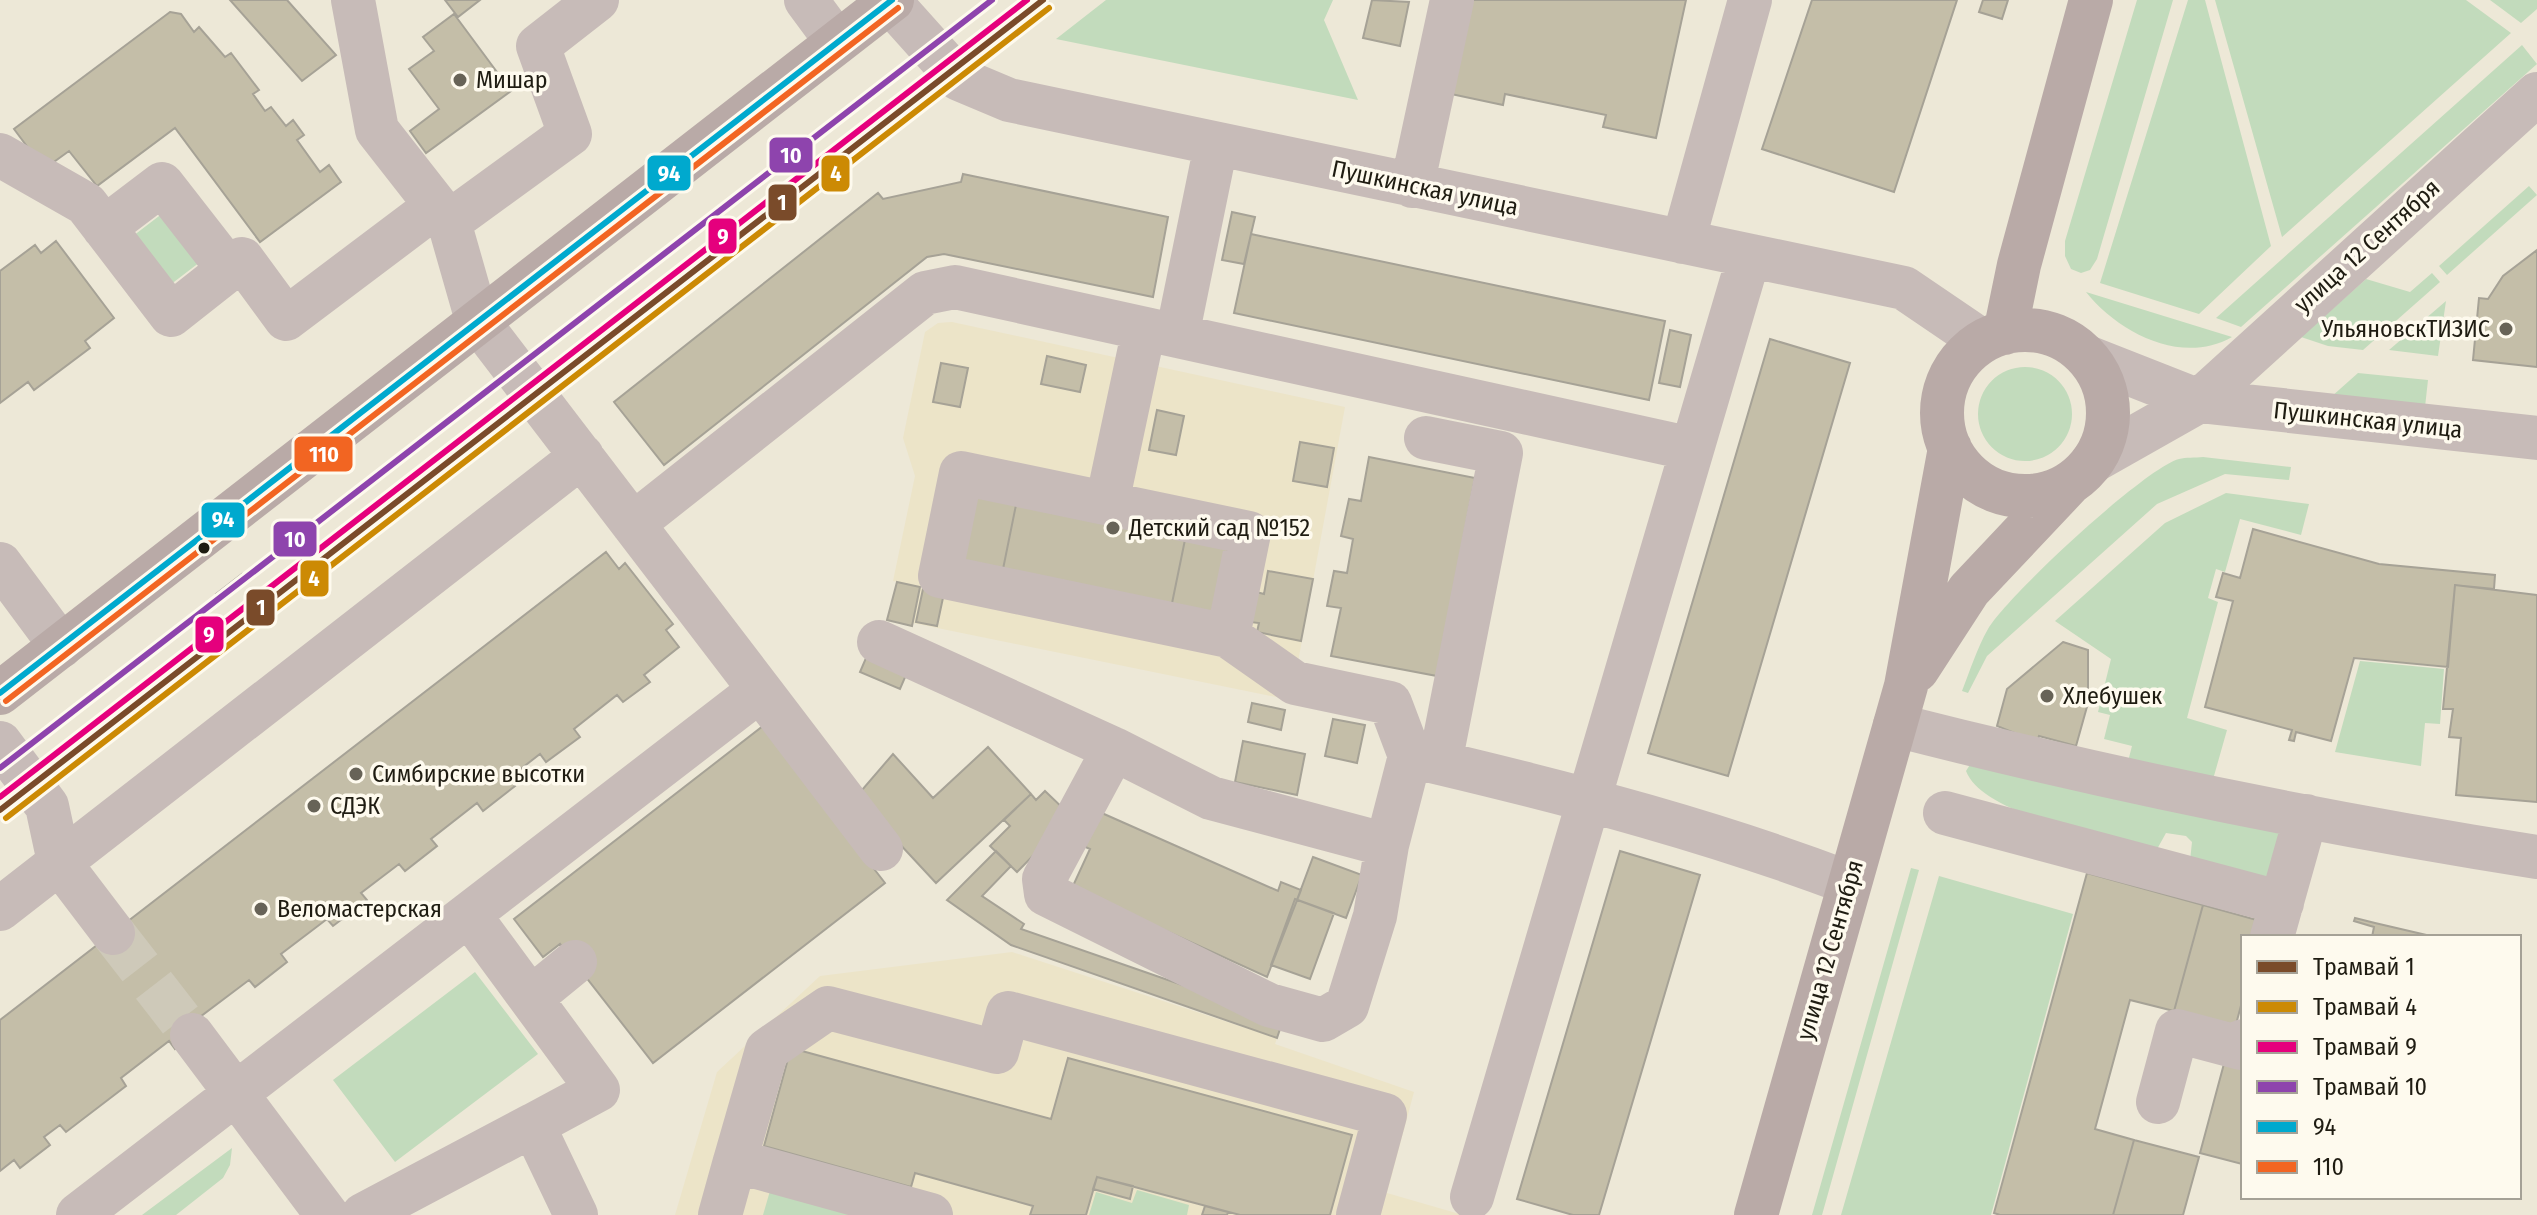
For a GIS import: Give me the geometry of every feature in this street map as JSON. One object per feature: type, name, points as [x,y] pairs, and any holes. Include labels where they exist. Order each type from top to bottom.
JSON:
[{"type":"main road","points":[[1994,337],[2019,265],[2091,0]]},
{"type":"main road","points":[[0,693],[891,1]]},
{"type":"main road","points":[[2035,331],[2063,339],[2087,357],[2102,381],[2109,408],[2105,436],[2081,472],[2036,496],[2002,493],[1971,476],[1950,448],[1943,424],[1946,388],[1963,356],[1994,337],[2035,331]]},
{"type":"main road","name":"улица 12 Сентября","points":[[1756,1215],[1901,706],[1950,448]]},
{"type":"main road","name":"улица 12 Сентября","points":[[1901,706],[1969,590],[2081,472]]},
{"type":"street","points":[[353,0],[377,130],[442,214],[477,320],[881,849]]},
{"type":"street","points":[[0,155],[86,204],[171,315],[242,259],[286,319],[442,214],[570,134],[538,46],[597,0]]},
{"type":"street","points":[[806,0],[837,42]]},
{"type":"street","points":[[1412,186],[1452,0]]},
{"type":"street","points":[[1683,242],[1750,0]]},
{"type":"street","name":"Пушкинская улица","points":[[891,1],[959,79],[1009,100],[1904,288],[1994,337]]},
{"type":"street","name":"улица 12 Сентября","points":[[2199,401],[2537,94]]},
{"type":"street","points":[[1107,503],[1216,145]]},
{"type":"street","points":[[104,228],[162,184],[229,270]]},
{"type":"street","points":[[1472,1197],[1749,256]]},
{"type":"street","points":[[633,524],[925,293],[955,287],[1692,449]]},
{"type":"street","name":"Пушкинская улица","points":[[2087,357],[2199,401],[2537,438]]},
{"type":"street","points":[[2081,472],[2199,401]]},
{"type":"street","points":[[1114,749],[1044,879],[1046,894],[1269,1005],[1323,1020],[1347,1006],[1375,916],[1387,845],[1425,759],[1501,453],[1426,438]]},
{"type":"street","points":[[0,909],[582,456]]},
{"type":"street","points":[[1228,636],[1249,533],[961,473],[940,576],[1228,636],[1295,683],[1390,703],[1425,759],[1588,798],[1744,843],[1849,883]]},
{"type":"street","points":[[0,564],[61,646]]},
{"type":"street","points":[[879,642],[1114,749],[1211,798],[1387,845]]},
{"type":"street","points":[[78,1215],[760,690]]},
{"type":"street","points":[[1901,706],[2086,774],[2537,857]]},
{"type":"street","points":[[0,743],[47,806],[59,862],[113,933]]},
{"type":"street","points":[[1945,813],[2277,920],[2306,816]]},
{"type":"street","points":[[363,1215],[598,1090],[470,916]]},
{"type":"street","points":[[531,998],[575,962]]},
{"type":"street","points":[[720,1215],[767,1050],[828,1008],[997,1052],[1008,1013],[1385,1115],[1358,1215]]},
{"type":"street","points":[[2158,1102],[2177,1031],[2241,1048]]},
{"type":"street","points":[[192,1035],[327,1215]]},
{"type":"street","points":[[533,1125],[576,1215]]},
{"type":"street","points":[[735,1161],[931,1215]]},
{"type":"shaded area","name":"Детский сад №152","points":[[952,322],[1345,407],[1291,700],[913,623],[921,587],[893,581],[915,476],[903,438],[925,332],[938,323]]},
{"type":"shaded area","points":[[1012,952],[1277,1038],[1275,1044],[1414,1092],[1387,1193],[1463,1215],[675,1215],[717,1072],[820,976]]},
{"type":"green space","points":[[1106,0],[1333,0],[1324,20],[1358,100],[1056,39]]},
{"type":"green space","points":[[2137,0],[2173,0],[2097,259],[2090,270],[2081,273],[2071,269],[2065,256],[2065,241]]},
{"type":"green space","points":[[2188,0],[2205,0],[2271,246],[2199,314],[2100,283]]},
{"type":"green space","points":[[2215,0],[2466,0],[2511,33],[2282,237]]},
{"type":"green space","points":[[2490,0],[2537,0],[2537,9],[2521,23]]},
{"type":"green space","points":[[2522,45],[2537,64],[2241,327],[2216,318]]},
{"type":"green space","points":[[2529,186],[2537,195],[2447,275],[2439,266]]},
{"type":"green space","points":[[163,213],[200,262],[170,285],[133,236]]},
{"type":"green space","points":[[2432,273],[2440,282],[2363,350],[2328,346],[2301,337],[2366,279],[2410,292]]},
{"type":"green space","points":[[2086,292],[2232,337],[2212,345],[2192,348],[2152,340],[2115,320]]},
{"type":"green space","points":[[2446,301],[2438,356],[2389,350]]},
{"type":"green space","points":[[2025,367],[2043,371],[2058,381],[2068,396],[2072,414],[2068,432],[2058,447],[2043,457],[2025,461],[2007,457],[1992,447],[1982,432],[1978,414],[1982,396],[1992,381],[2007,371]]},
{"type":"green space","points":[[2358,373],[2428,380],[2425,407],[2331,397]]},
{"type":"green space","points":[[2203,457],[2291,467],[2289,480],[2225,474],[2157,504],[1987,656],[1968,693],[1962,691],[1988,629],[2047,564],[2137,485],[2179,459]]},
{"type":"green space","points":[[2226,493],[2309,504],[2301,535],[2240,519],[2225,572],[2216,569],[2208,598],[2218,602],[2187,718],[2227,730],[2210,790],[2125,773],[2132,746],[2104,739],[2110,715],[2098,712],[2111,659],[2055,621],[2165,523]]},
{"type":"green space","points":[[2360,661],[2444,669],[2440,724],[2425,723],[2421,766],[2335,752]]},
{"type":"green space","points":[[1971,763],[2299,819],[2282,881],[2190,861],[2192,842],[2186,836],[2166,833],[2156,851],[2022,813],[1977,787],[1966,771]]},
{"type":"green space","points":[[1911,868],[1919,870],[1822,1215],[1812,1215]]},
{"type":"green space","points":[[1939,876],[2073,914],[1991,1215],[1841,1215]]},
{"type":"green space","points":[[475,972],[538,1054],[395,1162],[333,1080]]},
{"type":"green space","points":[[232,1148],[230,1165],[223,1178],[176,1215],[142,1215]]},
{"type":"green space","points":[[772,1184],[885,1215],[763,1215]]},
{"type":"green space","points":[[1137,1190],[1189,1205],[1187,1215],[1089,1215],[1096,1192],[1132,1203]]},
{"type":"building","points":[[230,0],[287,0],[336,55],[302,81]]},
{"type":"building","points":[[445,0],[480,0],[458,17]]},
{"type":"building","points":[[1372,0],[1409,2],[1400,46],[1363,38]]},
{"type":"building","points":[[1471,0],[1686,0],[1656,138],[1603,127],[1606,115],[1505,94],[1503,105],[1451,94]]},
{"type":"building","points":[[1812,0],[1957,0],[1894,192],[1762,149]]},
{"type":"building","points":[[1983,0],[2008,0],[2002,19],[1979,12]]},
{"type":"building","points":[[170,12],[181,14],[194,32],[199,27],[225,57],[231,53],[259,90],[253,94],[265,111],[271,107],[286,126],[293,120],[304,135],[297,140],[320,172],[329,165],[341,182],[260,242],[175,128],[97,186],[69,151],[44,169],[14,129]]},
{"type":"building","name":"Мишар","points":[[454,14],[511,91],[426,153],[410,131],[439,109],[409,69],[434,51],[423,37]]},
{"type":"building","points":[[963,174],[1168,217],[1153,297],[944,254],[927,257],[664,465],[614,402],[878,193],[883,199],[961,182]]},
{"type":"building","points":[[1232,212],[1255,217],[1244,264],[1222,260]]},
{"type":"building","points":[[1251,234],[1665,321],[1649,400],[1234,313]]},
{"type":"building","points":[[56,241],[114,318],[85,341],[90,348],[34,390],[28,382],[0,403],[0,271],[35,245],[41,253]]},
{"type":"building","name":"УльяновскТИЗИС","points":[[2537,250],[2537,367],[2473,360],[2479,298],[2488,299],[2503,276]]},
{"type":"building","points":[[1670,330],[1691,335],[1680,387],[1659,383]]},
{"type":"building","points":[[1770,339],[1850,363],[1728,776],[1648,753]]},
{"type":"building","points":[[1047,356],[1086,365],[1080,392],[1041,384]]},
{"type":"building","points":[[941,363],[968,368],[960,407],[933,402]]},
{"type":"building","points":[[1157,410],[1184,416],[1176,455],[1149,450]]},
{"type":"building","points":[[1300,442],[1334,448],[1327,487],[1293,481]]},
{"type":"building","points":[[1369,457],[1475,478],[1437,676],[1331,656],[1341,608],[1327,606],[1334,571],[1347,573],[1353,539],[1341,536],[1349,499],[1361,501]]},
{"type":"building","points":[[974,486],[1018,495],[1001,579],[957,569]]},
{"type":"building","points":[[1018,495],[1187,530],[1170,613],[1001,579]]},
{"type":"building","points":[[2253,529],[2379,564],[2495,575],[2494,589],[2455,585],[2448,667],[2354,658],[2331,741],[2296,732],[2294,741],[2289,740],[2292,730],[2205,707],[2233,601],[2216,597],[2223,573],[2240,578]]},
{"type":"building","points":[[1187,530],[1230,539],[1213,622],[1170,613]]},
{"type":"building","points":[[606,552],[619,569],[625,563],[673,624],[666,630],[679,647],[644,675],[650,682],[623,702],[617,695],[574,729],[580,737],[546,762],[540,754],[509,778],[515,786],[483,811],[477,803],[431,839],[437,846],[405,871],[399,864],[361,893],[367,900],[333,926],[327,919],[281,954],[287,962],[255,987],[249,980],[200,1017],[192,1035],[175,1049],[169,1041],[121,1078],[126,1086],[66,1132],[60,1125],[44,1137],[50,1145],[20,1168],[14,1160],[0,1171],[0,1020]]},
{"type":"building","points":[[1268,571],[1313,579],[1301,641],[1257,632],[1259,623],[1250,622],[1256,592],[1264,594]]},
{"type":"building","points":[[242,574],[245,579],[219,600],[216,594]]},
{"type":"building","points":[[897,582],[920,587],[912,626],[887,620]]},
{"type":"building","points":[[2455,585],[2537,595],[2537,802],[2456,795],[2461,738],[2449,737],[2453,709],[2443,709]]},
{"type":"building","points":[[923,589],[944,593],[937,626],[916,622]]},
{"type":"building","name":"Хлебушек","points":[[2063,642],[2088,650],[2088,703],[2076,746],[2039,736],[2037,742],[1997,726],[2007,689]]},
{"type":"building","points":[[869,651],[909,668],[900,689],[860,672]]},
{"type":"building","points":[[1252,703],[1285,710],[1281,730],[1248,722]]},
{"type":"building","points":[[1333,719],[1365,725],[1357,763],[1325,756]]},
{"type":"building","points":[[763,726],[885,883],[653,1063],[560,944],[543,957],[514,919]]},
{"type":"building","points":[[1243,741],[1305,754],[1297,795],[1235,782]]},
{"type":"building","points":[[988,747],[1031,794],[936,883],[856,797],[893,754],[933,798]]},
{"type":"building","points":[[1045,791],[1067,812],[1065,823],[1017,872],[990,846],[1010,826],[1004,820],[1031,794],[1036,800]]},
{"type":"building","points":[[1095,810],[1278,891],[1281,882],[1301,890],[1267,977],[1072,888],[1090,849],[1079,844]]},
{"type":"building","points":[[996,851],[1011,866],[982,896],[1024,924],[1021,929],[1283,1020],[1277,1038],[1011,945],[947,900]]},
{"type":"building","points":[[1620,851],[1700,875],[1599,1215],[1573,1215],[1517,1199]]},
{"type":"building","points":[[1313,857],[1362,875],[1346,918],[1297,900]]},
{"type":"building","points":[[2087,873],[2203,905],[2174,1011],[2130,1000],[2095,1129],[2134,1140],[2113,1215],[2000,1215],[1994,1213]]},
{"type":"building","points":[[1295,899],[1334,913],[1310,979],[1271,965]]},
{"type":"building","points":[[2203,905],[2264,922],[2261,935],[2241,935],[2241,1006],[2235,1028],[2174,1011]]},
{"type":"building","points":[[2355,918],[2427,935],[2372,935],[2374,927],[2354,921]]},
{"type":"building","points":[[791,1048],[1051,1119],[1068,1058],[1352,1135],[1330,1215],[1240,1215],[1097,1177],[1086,1215],[1030,1215],[1033,1206],[915,1173],[911,1187],[764,1146]]},
{"type":"building","points":[[2225,1060],[2241,1064],[2241,1164],[2200,1153]]},
{"type":"building","points":[[2134,1140],[2199,1157],[2183,1215],[2113,1215]]},
{"type":"building","points":[[1097,1177],[1133,1186],[1130,1199],[1093,1189]]},
{"type":"building","points":[[1205,1206],[1228,1212],[1227,1215],[1202,1215]]},
{"type":"tunnel","points":[[113,933],[192,1035]]},
{"type":"tram line","name":"10","points":[[0,768],[992,0]]},
{"type":"tram line","name":"9","points":[[0,797],[1027,0]]},
{"type":"tram line","name":"1","points":[[0,810],[1043,0]]},
{"type":"tram line","name":"4","points":[[6,818],[1049,8]]},
{"type":"transit line","name":"94","points":[[0,693],[892,0]]},
{"type":"transit line","name":"110","points":[[6,701],[898,8]]},
{"type":"place","name":"Мишар","points":[[460,80]]},
{"type":"place","name":"УльяновскТИЗИС","points":[[2506,329]]},
{"type":"place","name":"Детский сад №152","points":[[1113,528]]},
{"type":"place","name":"Хлебушек","points":[[2047,696]]},
{"type":"place","name":"Симбирские высотки","points":[[356,774]]},
{"type":"place","name":"СДЭК","points":[[314,806]]},
{"type":"place","name":"Веломастерская","points":[[261,909]]}]
